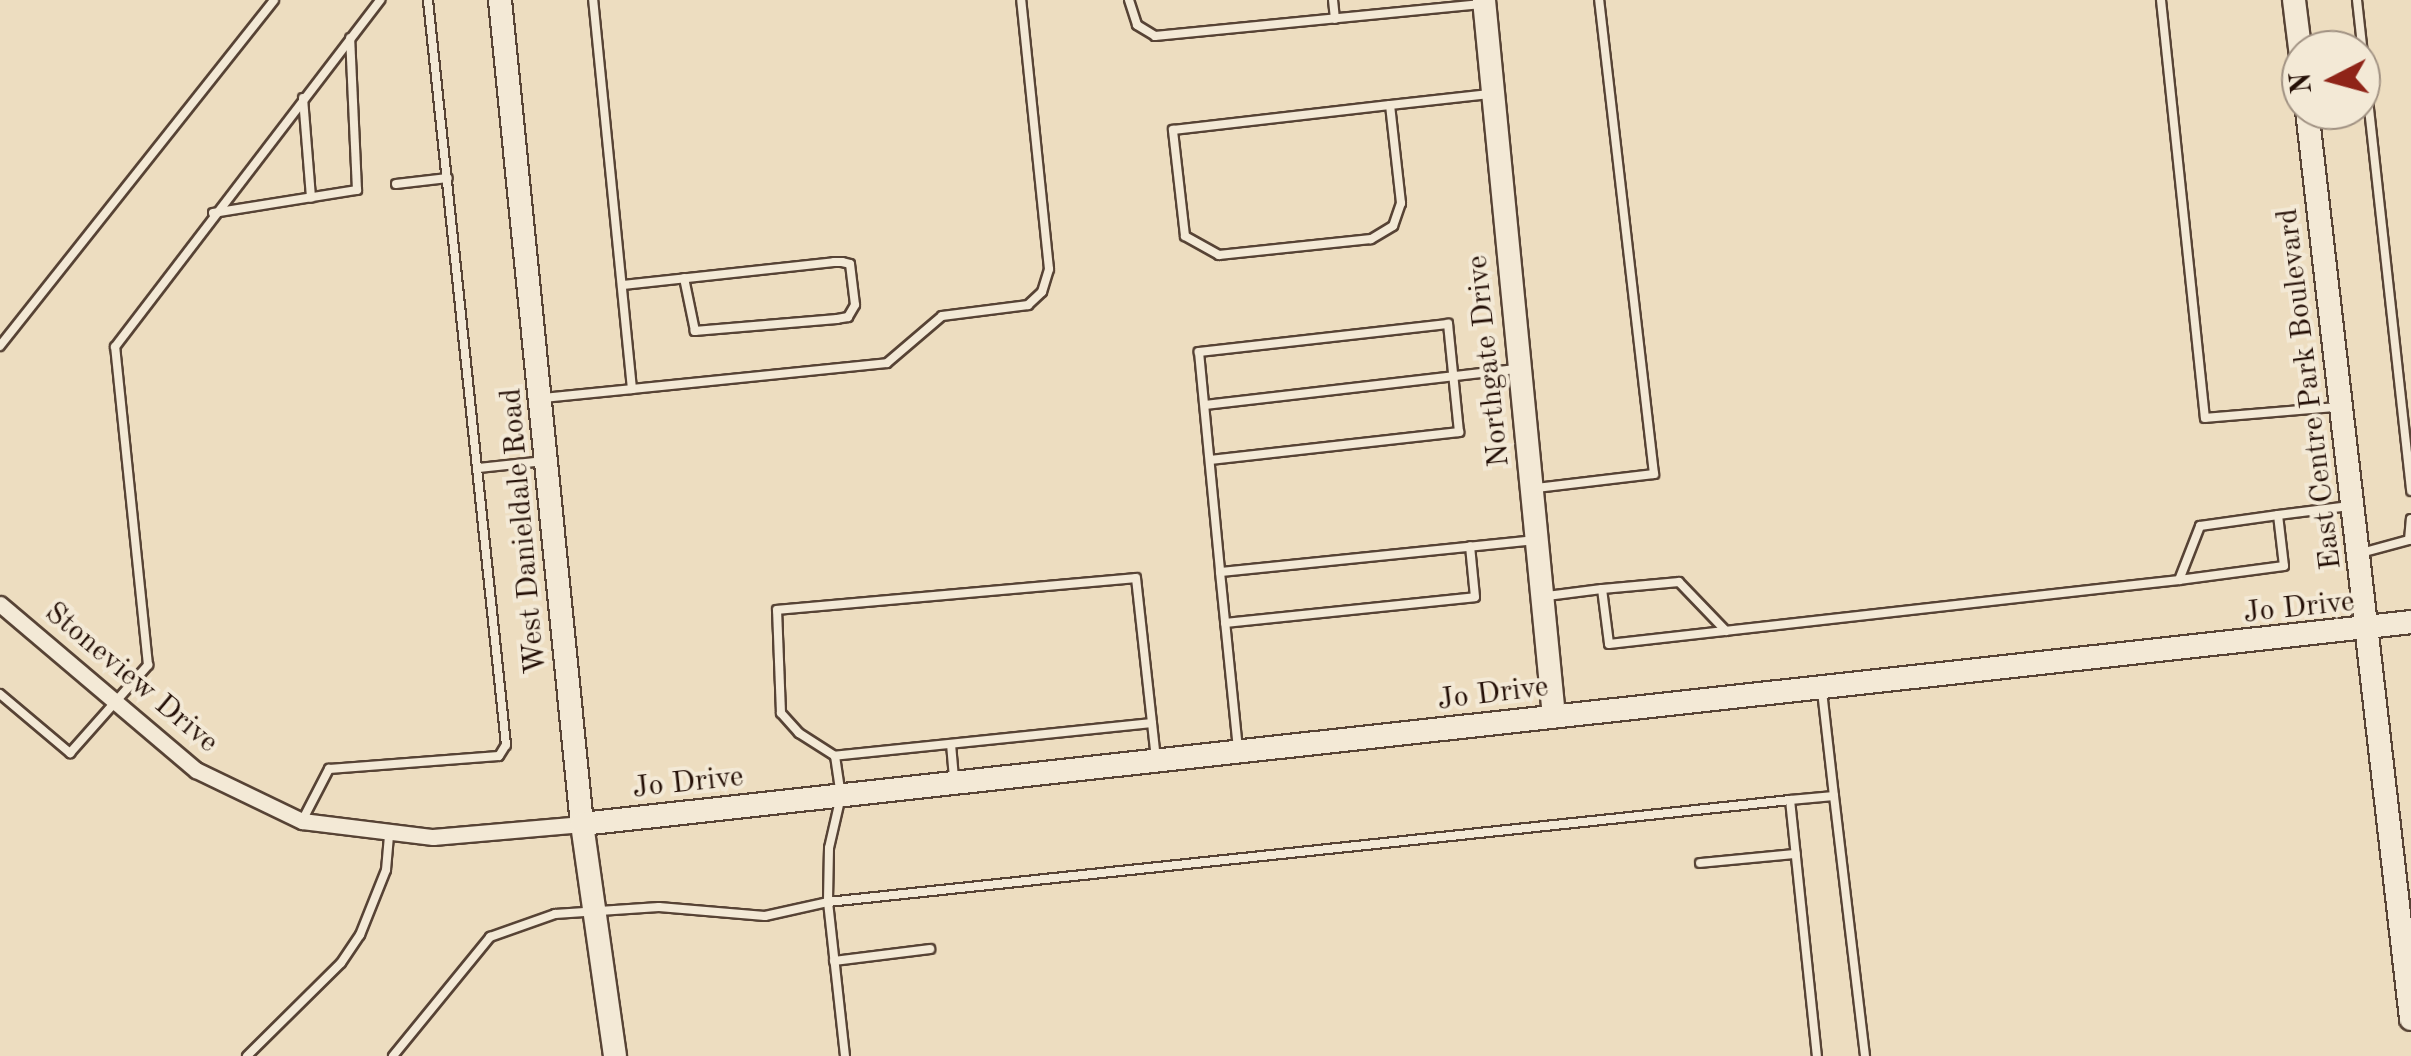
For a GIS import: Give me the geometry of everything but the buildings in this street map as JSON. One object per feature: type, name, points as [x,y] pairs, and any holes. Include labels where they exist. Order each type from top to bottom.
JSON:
[{"type":"street","name":"West Danieldale Road","points":[[500,0],[582,824],[614,1056]]},
{"type":"street","points":[[2294,0],[2298,30]]},
{"type":"street","name":"Northgate Drive","points":[[1484,2],[1554,717]]},
{"type":"street","name":"East Centre Park Boulevard","points":[[2309,130],[2411,1020]]},
{"type":"street","name":"Stoneview Drive","points":[[0,604],[196,770],[302,821],[389,836],[582,824]]},
{"type":"street","name":"Jo Drive","points":[[582,824],[2368,631],[2411,622]]},
{"type":"lane","points":[[0,346],[274,0]]},
{"type":"lane","points":[[0,694],[70,753],[118,704],[148,665],[150,646],[115,347],[212,213],[380,0]]},
{"type":"lane","points":[[302,821],[329,769],[500,756],[506,746],[428,0]]},
{"type":"lane","points":[[593,0],[632,389]]},
{"type":"lane","points":[[542,398],[887,363],[942,316],[1028,306],[1042,292],[1049,269],[1021,0]]},
{"type":"lane","points":[[1128,0],[1136,26],[1155,36],[1484,2]]},
{"type":"lane","points":[[1333,0],[1335,19]]},
{"type":"lane","points":[[1532,489],[1654,474],[1599,0]]},
{"type":"lane","points":[[2161,0],[2206,418],[2342,406]]},
{"type":"lane","points":[[2357,0],[2411,492]]},
{"type":"lane","points":[[212,213],[350,193],[360,185],[350,38]]},
{"type":"lane","points":[[1390,105],[1401,204],[1393,226],[1371,239],[1219,255],[1185,236],[1172,130],[1390,105],[1493,94]]},
{"type":"lane","points":[[303,98],[311,198]]},
{"type":"lane","points":[[396,184],[448,178]]},
{"type":"lane","points":[[623,285],[684,278],[842,262],[850,264],[855,305],[848,318],[705,332],[690,324],[684,278]]},
{"type":"lane","points":[[1210,460],[1458,432],[1448,324],[1200,352],[1220,572],[1239,754]]},
{"type":"lane","points":[[1204,404],[1520,368]]},
{"type":"lane","points":[[478,468],[548,460]]},
{"type":"lane","points":[[2179,580],[2200,526],[2353,506]]},
{"type":"lane","points":[[1602,590],[1609,644],[2284,566],[2278,515]]},
{"type":"lane","points":[[2359,553],[2409,540],[2411,519]]},
{"type":"lane","points":[[1220,572],[1537,539]]},
{"type":"lane","points":[[1225,623],[1475,597],[1470,546]]},
{"type":"lane","points":[[845,1056],[828,902],[829,848],[841,796],[835,756],[782,712],[777,610],[1136,578],[1156,762]]},
{"type":"lane","points":[[1543,596],[1680,582],[1726,631]]},
{"type":"lane","points":[[1822,688],[1865,1056]]},
{"type":"lane","points":[[835,756],[1152,722]]},
{"type":"lane","points":[[950,744],[955,784]]},
{"type":"lane","points":[[393,1056],[490,937],[555,914],[659,908],[766,916],[828,902],[1834,796]]},
{"type":"lane","points":[[1790,800],[1817,1056]]},
{"type":"lane","points":[[247,1056],[341,963],[360,935],[386,870],[389,836]]},
{"type":"lane","points":[[1700,864],[1796,854]]},
{"type":"lane","points":[[834,961],[930,949]]}]
